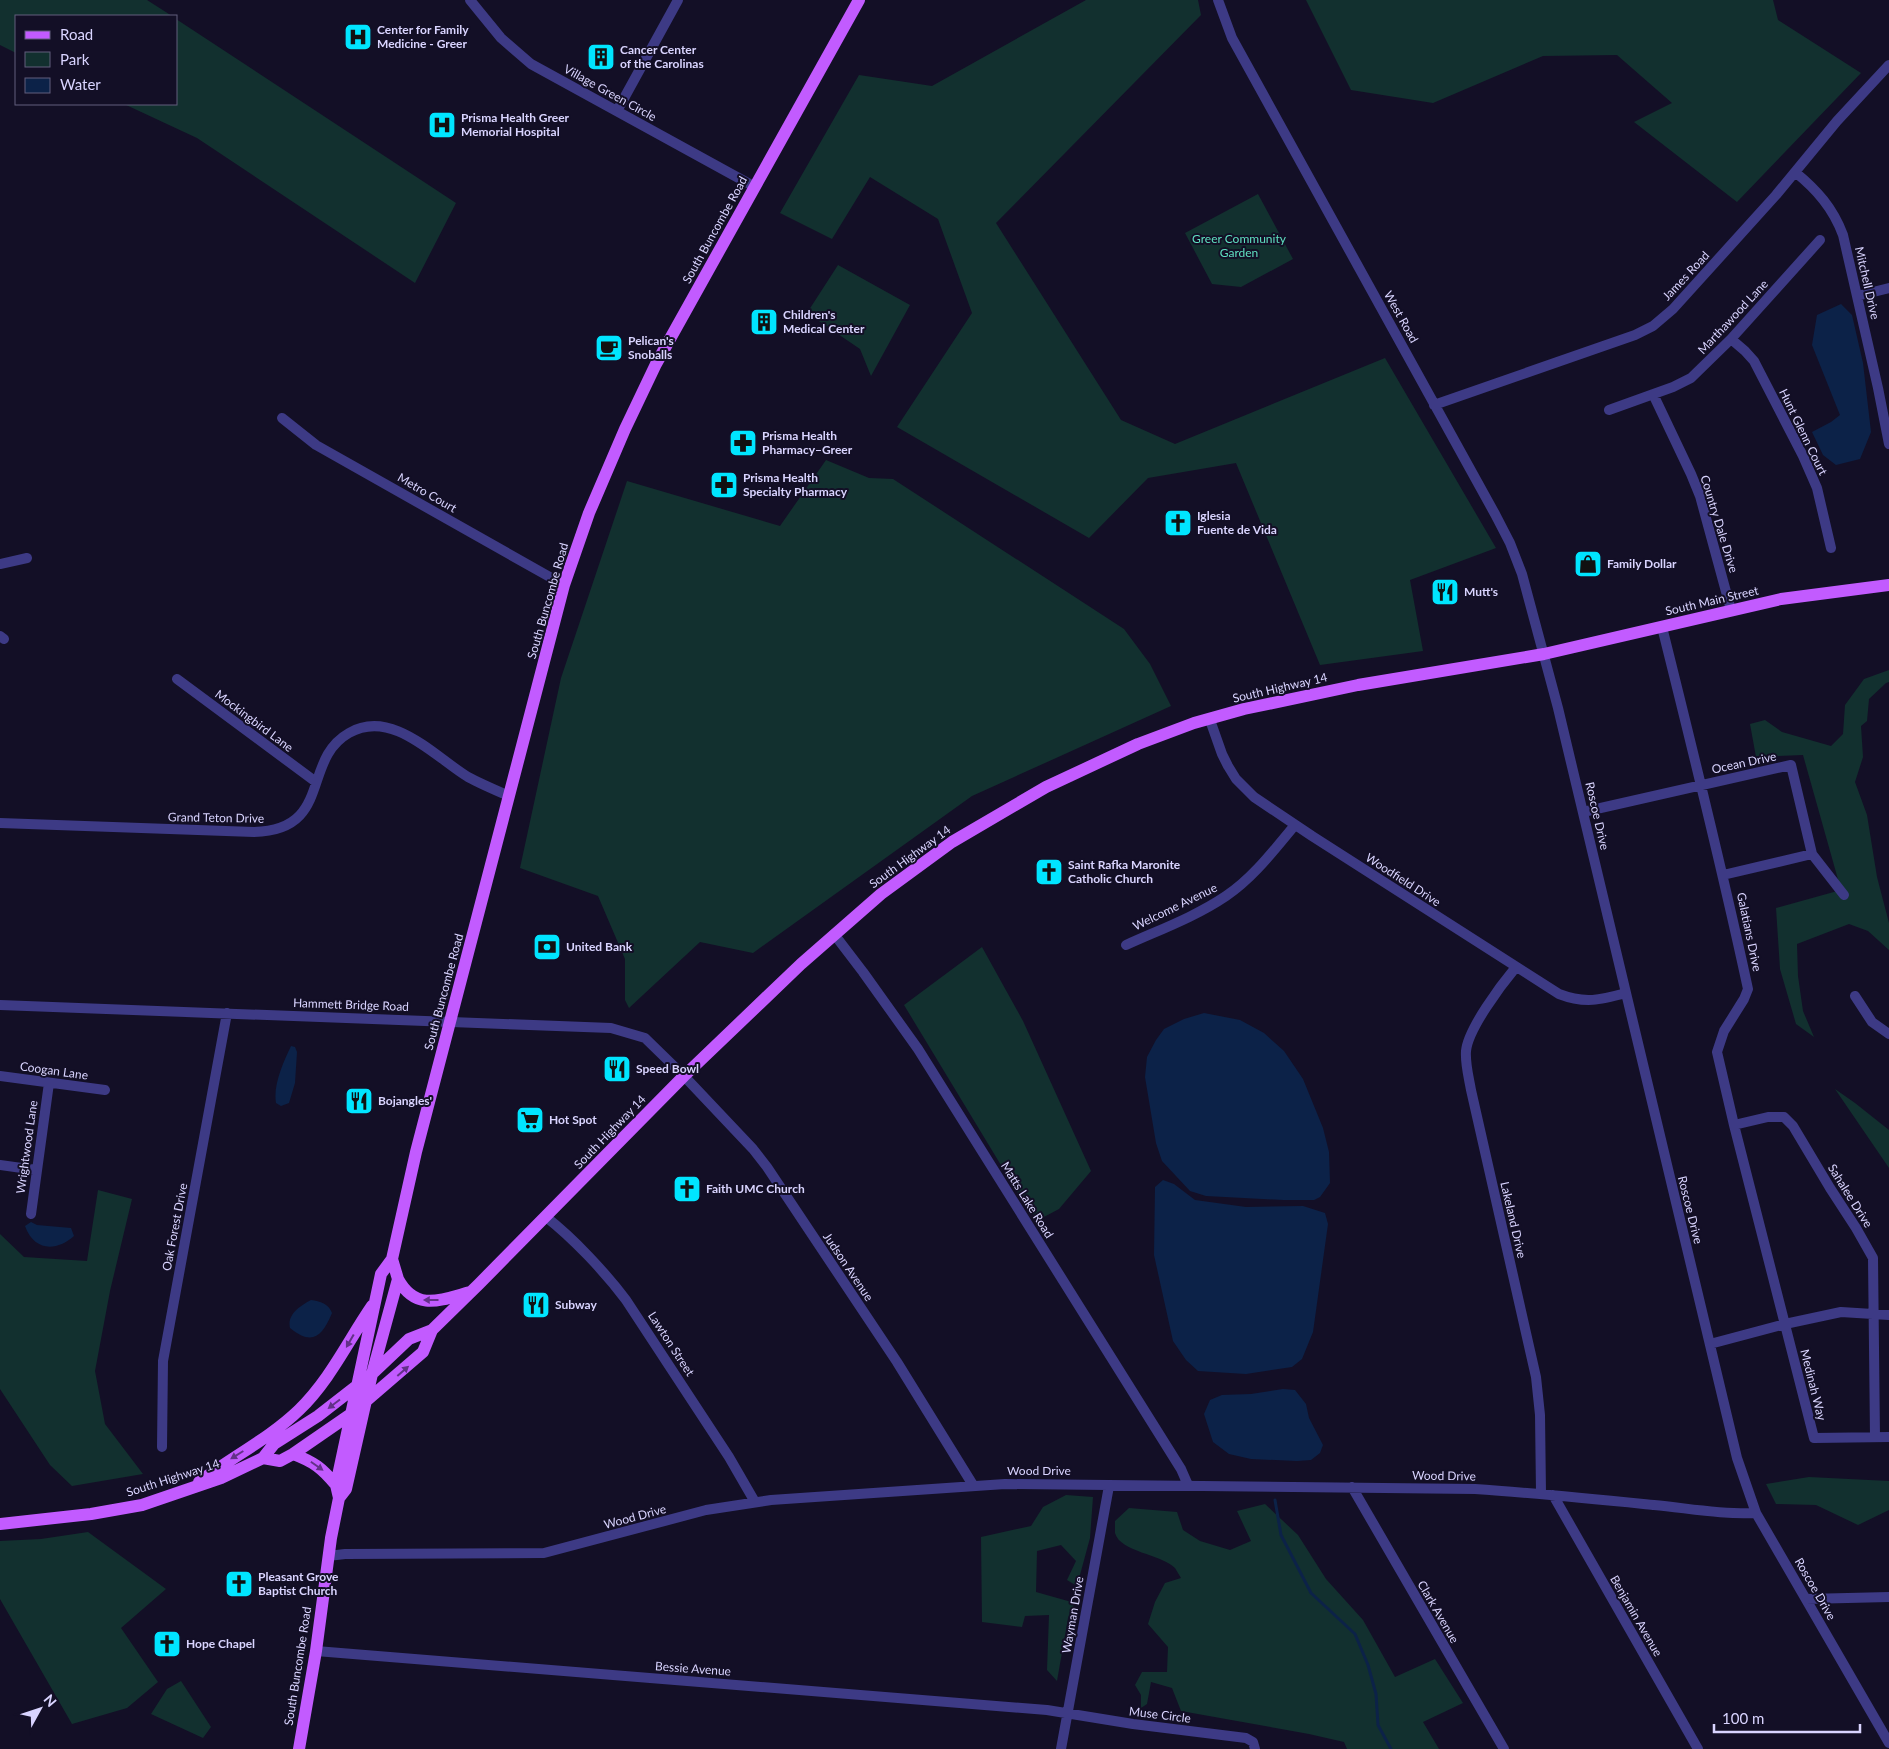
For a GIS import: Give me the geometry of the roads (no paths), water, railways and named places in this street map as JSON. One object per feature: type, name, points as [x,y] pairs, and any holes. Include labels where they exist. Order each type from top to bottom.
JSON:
[{"type":"main road","name":"South Buncombe Road","points":[[299,1749],[316,1651],[328,1556],[339,1498],[336,1485],[381,1274],[392,1259],[416,1152],[564,585],[589,513],[629,421],[660,357],[859,0]]},
{"type":"main road","name":"South Main Street","points":[[1544,654],[1781,598],[1889,585]]},
{"type":"main road","name":"South Highway 14","points":[[0,1524],[142,1505],[221,1478],[263,1458],[274,1444],[318,1416],[358,1385],[409,1339],[432,1330],[473,1291],[684,1076],[834,934],[911,871],[952,842],[999,813],[1095,763],[1194,723],[1244,709],[1358,685],[1544,654]]},
{"type":"main road","name":"South Buncombe Road","points":[[339,1498],[346,1489],[372,1374],[398,1279],[392,1259]]},
{"type":"main road","points":[[398,1279],[408,1293],[425,1301],[438,1301],[473,1291]]},
{"type":"main road","points":[[190,1489],[226,1462],[282,1425],[300,1409],[320,1386],[344,1352],[376,1300]]},
{"type":"main road","name":"South Highway 14","points":[[263,1458],[280,1461],[351,1414],[423,1352],[432,1330]]},
{"type":"main road","points":[[293,1454],[314,1463],[336,1485]]},
{"type":"street","name":"Village Green Circle","points":[[470,0],[501,38],[531,64],[755,187]]},
{"type":"street","points":[[616,111],[678,0]]},
{"type":"street","name":"West Road","points":[[1218,0],[1232,38],[1510,543],[1522,574],[1544,654]]},
{"type":"street","name":"James Road","points":[[1434,405],[1636,335],[1653,326],[1673,309],[1795,172],[1837,121],[1889,65]]},
{"type":"street","name":"Mitchell Drive","points":[[1795,172],[1821,195],[1836,217],[1843,235],[1889,444]]},
{"type":"street","name":"Marthawood Lane","points":[[1609,410],[1691,378],[1731,339],[1820,240]]},
{"type":"street","points":[[1857,296],[1889,288]]},
{"type":"street","name":"Hunt Glenn Court","points":[[1731,339],[1754,361],[1803,456],[1817,488],[1831,548]]},
{"type":"street","name":"Country Dale Drive","points":[[1653,394],[1692,474],[1700,496],[1731,610]]},
{"type":"street","name":"Metro Court","points":[[282,418],[316,445],[564,585]]},
{"type":"street","points":[[0,564],[27,558]]},
{"type":"street","name":"Galatians Drive","points":[[1662,627],[1723,875],[1748,989],[1744,1000],[1724,1031],[1717,1052],[1785,1324]]},
{"type":"street","name":"Roscoe Drive","points":[[1544,654],[1737,1458],[1756,1513],[1889,1743]]},
{"type":"street","name":"Mockingbird Lane","points":[[177,679],[316,782]]},
{"type":"street","name":"Woodfield Drive","points":[[1210,720],[1222,754],[1236,779],[1254,798],[1295,825],[1559,994],[1572,999],[1594,1000],[1626,993]]},
{"type":"street","name":"Grand Teton Drive","points":[[0,823],[154,830],[264,832],[280,828],[292,823],[308,806],[316,782],[330,752],[341,738],[359,729],[382,727],[396,730],[411,737],[467,776],[509,796]]},
{"type":"street","name":"Ocean Drive","points":[[1583,812],[1791,765],[1812,854]]},
{"type":"street","name":"Welcome Avenue","points":[[1126,945],[1226,896],[1247,879],[1295,825]]},
{"type":"street","points":[[1723,875],[1812,854],[1844,895]]},
{"type":"street","name":"Matts Lake Road","points":[[834,934],[918,1049],[1181,1469],[1188,1485]]},
{"type":"street","name":"Lakeland Drive","points":[[1516,967],[1473,1031],[1466,1048],[1465,1058],[1536,1377],[1540,1415],[1541,1493]]},
{"type":"street","points":[[1855,996],[1872,1022],[1889,1034]]},
{"type":"street","name":"Hammett Bridge Road","points":[[0,1005],[611,1028],[645,1038],[684,1076]]},
{"type":"street","name":"Oak Forest Drive","points":[[162,1448],[163,1361],[227,1013]]},
{"type":"street","name":"Coogan Lane","points":[[0,1076],[105,1090]]},
{"type":"street","name":"Judson Avenue","points":[[684,1076],[736,1130],[767,1168],[897,1362],[973,1485]]},
{"type":"street","name":"Wrightwood Lane","points":[[31,1214],[49,1082]]},
{"type":"street","name":"Sahalee Drive","points":[[1734,1125],[1768,1117],[1784,1117],[1793,1126],[1873,1258],[1875,1438]]},
{"type":"street","points":[[0,1165],[36,1170]]},
{"type":"street","name":"Lawton Street","points":[[546,1217],[558,1226],[607,1276],[626,1300],[730,1457],[755,1502]]},
{"type":"street","points":[[1710,1344],[1785,1324],[1842,1312],[1889,1315]]},
{"type":"street","name":"Medinah Way","points":[[1785,1324],[1814,1438],[1889,1437]]},
{"type":"street","name":"Wood Drive","points":[[328,1556],[345,1554],[544,1554],[706,1510],[755,1502],[973,1485],[1043,1483],[1109,1486],[1352,1486],[1475,1489],[1541,1493],[1745,1514],[1756,1513]]},
{"type":"street","name":"Wayman Drive","points":[[1061,1749],[1109,1486]]},
{"type":"street","name":"Clark Avenue","points":[[1352,1486],[1504,1749]]},
{"type":"street","name":"Benjamin Avenue","points":[[1553,1495],[1698,1749]]},
{"type":"street","points":[[1806,1599],[1889,1597]]},
{"type":"street","name":"Bessie Avenue","points":[[316,1651],[1018,1708],[1067,1714]]},
{"type":"street","name":"Muse Circle","points":[[1067,1714],[1253,1744]]},
{"type":"water","points":[[1841,304],[1852,315],[1863,363],[1871,432],[1860,459],[1836,465],[1823,455],[1812,432],[1840,415],[1812,345],[1817,315]]},
{"type":"water","points":[[1204,1013],[1240,1020],[1264,1033],[1284,1051],[1303,1079],[1323,1128],[1329,1152],[1330,1183],[1320,1197],[1314,1200],[1284,1200],[1206,1196],[1190,1191],[1162,1161],[1156,1143],[1145,1077],[1147,1057],[1164,1029],[1184,1019]]},
{"type":"water","points":[[291,1046],[295,1047],[297,1052],[295,1083],[289,1103],[281,1106],[276,1103],[277,1082]]},
{"type":"water","points":[[1163,1180],[1174,1184],[1195,1200],[1246,1207],[1303,1206],[1325,1213],[1328,1224],[1313,1332],[1302,1359],[1292,1367],[1246,1374],[1198,1371],[1186,1360],[1173,1341],[1154,1255],[1155,1187]]},
{"type":"water","points":[[31,1222],[37,1225],[71,1228],[74,1236],[60,1245],[46,1246],[34,1240],[29,1234],[25,1226]]},
{"type":"water","points":[[311,1300],[318,1301],[329,1307],[332,1313],[320,1333],[316,1336],[304,1337],[290,1328],[290,1319],[295,1311]]},
{"type":"water","points":[[1283,1389],[1295,1390],[1306,1404],[1309,1418],[1323,1445],[1320,1453],[1311,1460],[1251,1459],[1229,1454],[1213,1442],[1204,1414],[1210,1400],[1222,1395],[1251,1394]]},
{"type":"waterway","points":[[1275,1500],[1281,1535],[1311,1593],[1355,1634],[1368,1665],[1376,1694],[1378,1725],[1391,1749]]},
{"type":"place","name":"Center for Family Medicine - Greer","points":[[358,37]]},
{"type":"place","name":"Cancer Center of the Carolinas","points":[[601,57]]},
{"type":"place","name":"Prisma Health Greer Memorial Hospital","points":[[442,125]]},
{"type":"place","name":"Children's Medical Center","points":[[764,322]]},
{"type":"place","name":"Pelican's Snoballs","points":[[609,348]]},
{"type":"place","name":"Prisma Health Pharmacy–Greer","points":[[743,443]]},
{"type":"place","name":"Prisma Health Specialty Pharmacy","points":[[724,485]]},
{"type":"place","name":"Iglesia Fuente de Vida","points":[[1178,523]]},
{"type":"place","name":"Family Dollar","points":[[1588,564]]},
{"type":"place","name":"Mutt's","points":[[1445,592]]},
{"type":"place","name":"Saint Rafka Maronite Catholic Church","points":[[1049,872]]},
{"type":"place","name":"United Bank","points":[[547,947]]},
{"type":"place","name":"Speed Bowl","points":[[617,1069]]},
{"type":"place","name":"Bojangles'","points":[[359,1101]]},
{"type":"place","name":"Hot Spot","points":[[530,1120]]},
{"type":"place","name":"Faith UMC Church","points":[[687,1189]]},
{"type":"place","name":"Subway","points":[[536,1305]]},
{"type":"place","name":"Pleasant Grove Baptist Church","points":[[239,1584]]},
{"type":"place","name":"Hope Chapel","points":[[167,1644]]},
{"type":"park label","name":"Greer Community Garden","points":[[1239,246]]}]
